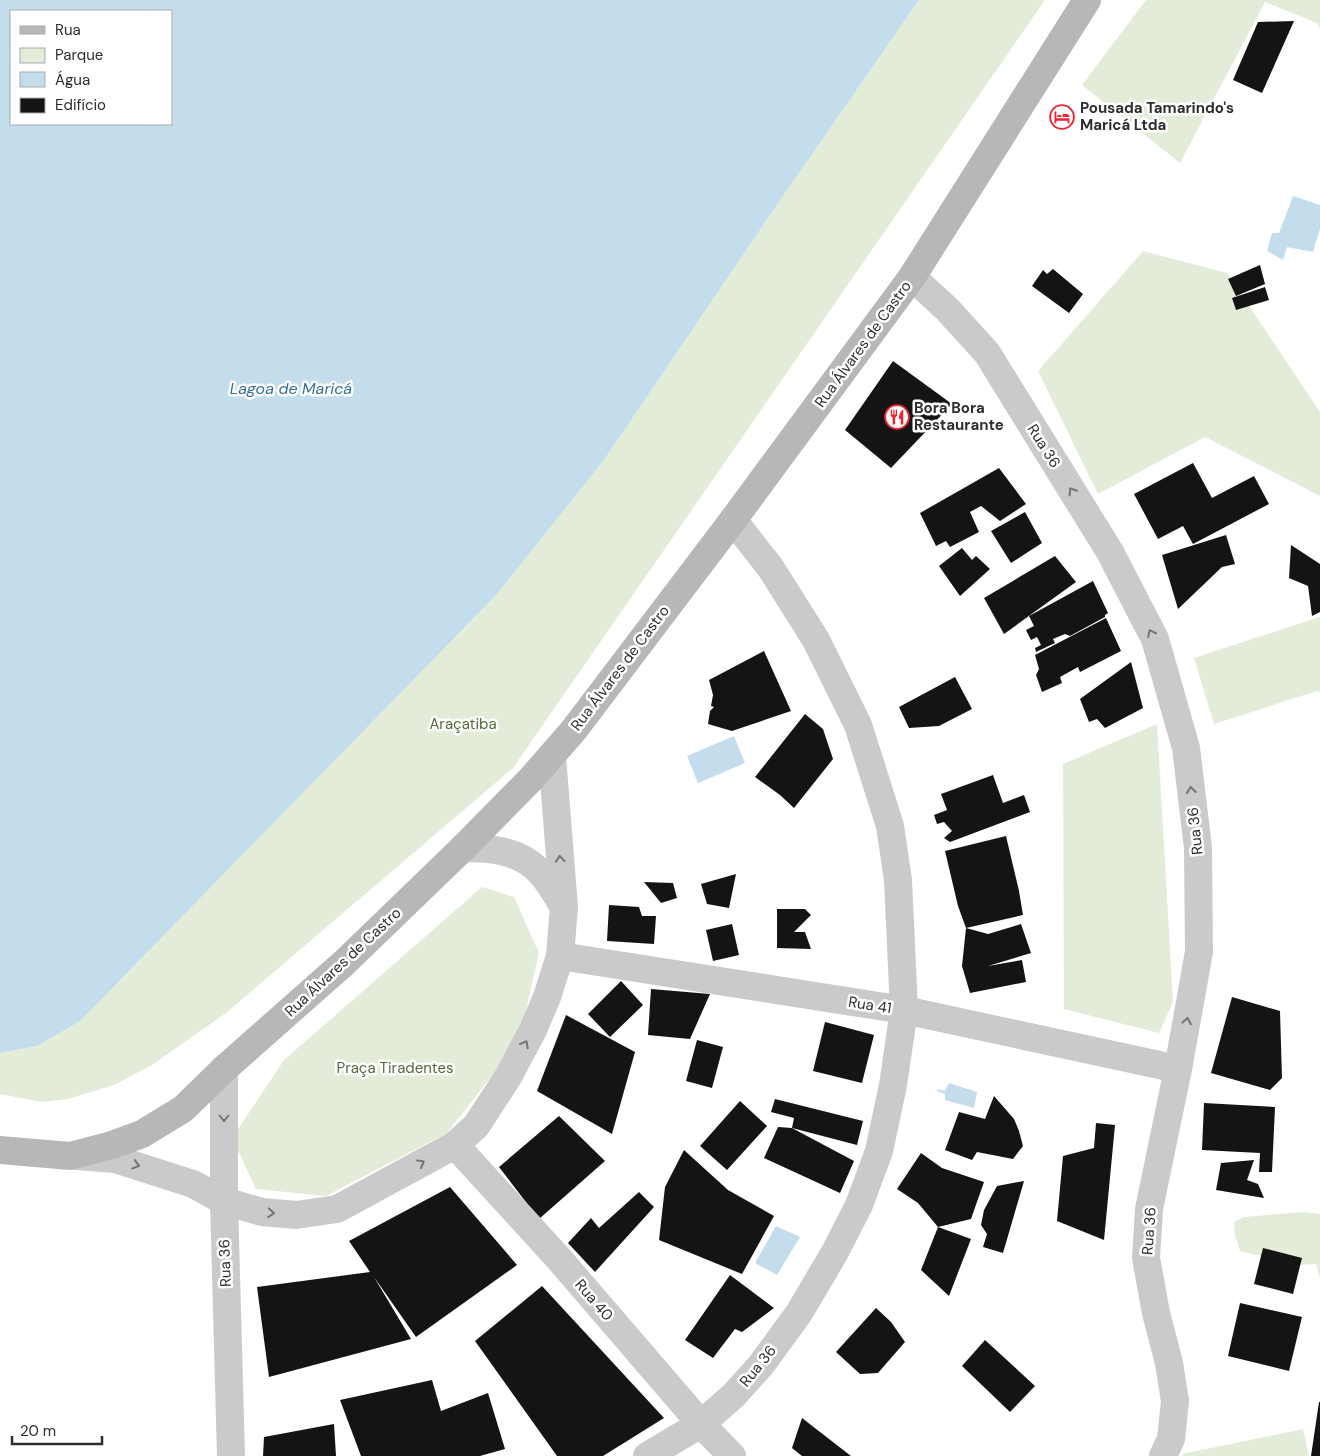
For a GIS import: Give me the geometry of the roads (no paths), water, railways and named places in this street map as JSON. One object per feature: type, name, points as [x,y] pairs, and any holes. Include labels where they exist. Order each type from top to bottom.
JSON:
[{"type":"street","name":"Rua Álvares de Castro","points":[[0,1150],[70,1156],[112,1145],[142,1134],[183,1109],[224,1069],[345,962],[531,780],[573,731],[733,520],[912,277],[1087,0]]},
{"type":"street","name":"Rua 36","points":[[912,277],[947,309],[987,353],[1110,552],[1155,639],[1186,748],[1198,848],[1199,952],[1178,1069],[1149,1209],[1146,1258],[1156,1314],[1169,1363],[1175,1401],[1172,1440],[1163,1456]]},
{"type":"street","name":"Rua 36","points":[[647,1456],[701,1424],[734,1395],[766,1358],[831,1260],[859,1206],[879,1151],[893,1085],[904,1010],[898,880],[890,826],[858,725],[816,640],[770,567],[733,520]]},
{"type":"street","points":[[70,1156],[115,1159],[193,1184],[224,1202],[262,1212],[296,1215],[337,1209],[455,1145],[476,1126],[508,1077],[533,1030],[560,956],[564,907],[552,756]]},
{"type":"street","points":[[463,848],[501,850],[529,862],[540,872],[564,907]]},
{"type":"street","name":"Rua 41","points":[[560,956],[904,1010],[1178,1069]]},
{"type":"street","name":"Rua 36","points":[[224,1069],[224,1202],[231,1456]]},
{"type":"street","name":"Rua 40","points":[[455,1145],[560,1260],[701,1424],[732,1456]]},
{"type":"water","name":"Lagoa de Maricá","points":[[0,0],[919,0],[604,460],[497,594],[80,1021],[37,1046],[0,1053]]},
{"type":"water","points":[[1293,196],[1320,205],[1320,229],[1313,252],[1287,247],[1283,260],[1267,251],[1272,233],[1279,233]]},
{"type":"water","points":[[734,736],[745,763],[698,783],[687,756]]},
{"type":"water","points":[[949,1083],[977,1092],[974,1108],[945,1100],[945,1094],[937,1091],[937,1089],[945,1091]]},
{"type":"water","points":[[776,1226],[800,1237],[777,1275],[755,1263]]},
{"type":"place","name":"Pousada Tamarindo's Maricá Ltda","points":[[1062,117]]},
{"type":"place","name":"Bora Bora Restaurante","points":[[897,417]]},
{"type":"park label","name":"Araçatiba","points":[[463,724]]},
{"type":"park label","name":"Praça Tiradentes","points":[[395,1068]]}]
